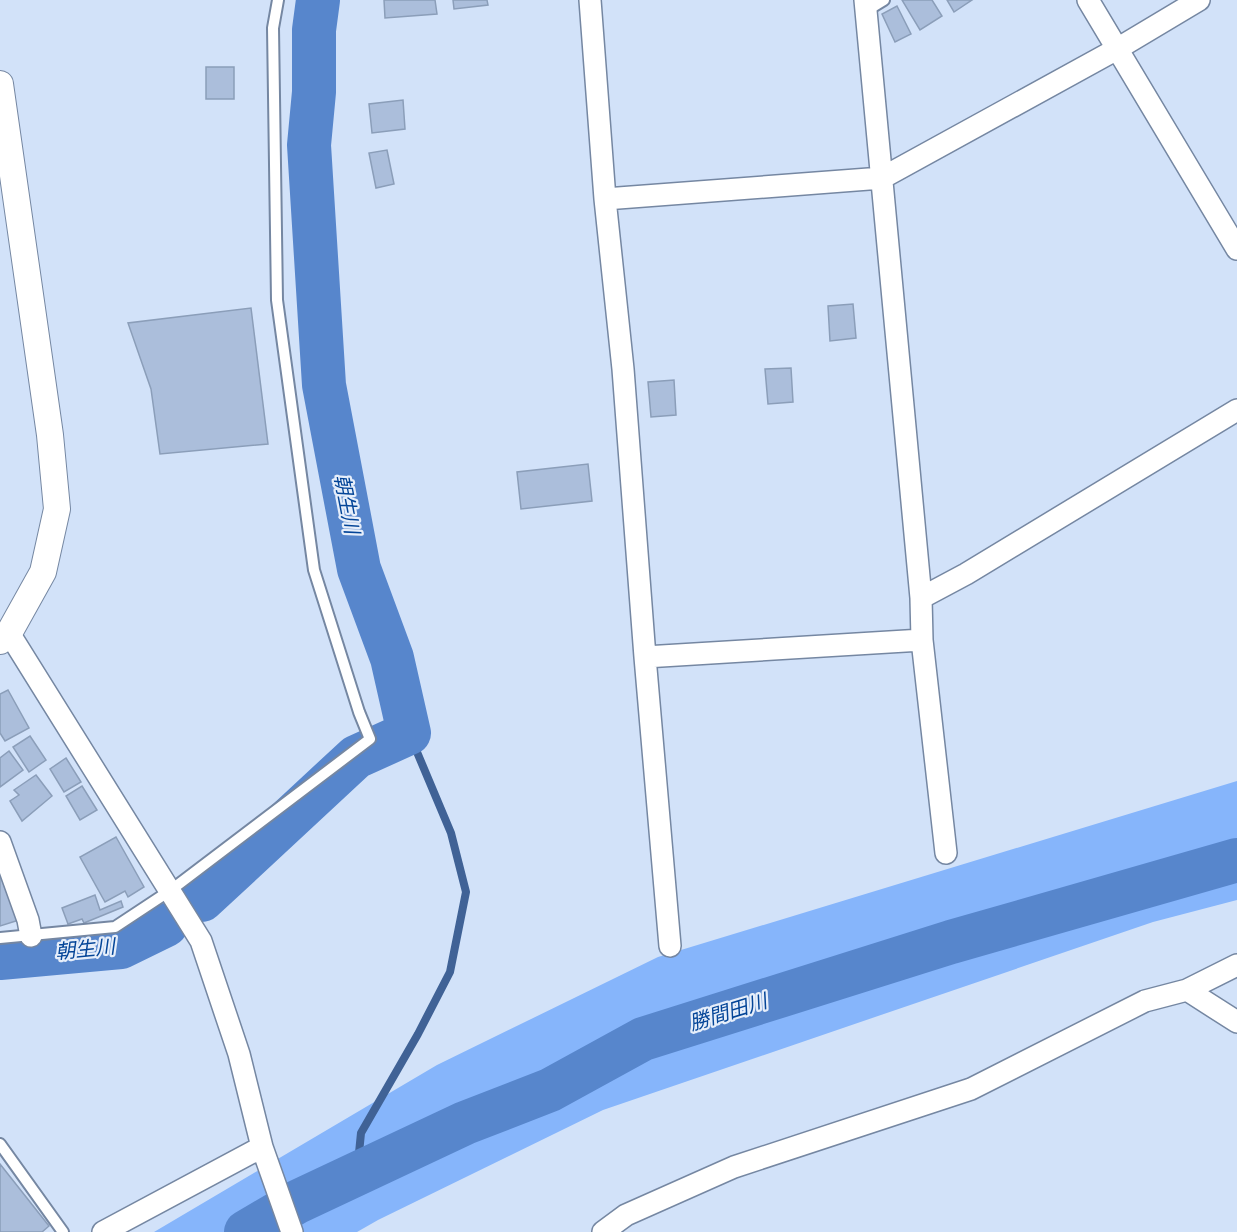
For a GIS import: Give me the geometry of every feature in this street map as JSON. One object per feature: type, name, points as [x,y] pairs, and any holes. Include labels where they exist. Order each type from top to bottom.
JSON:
[{"type":"street","points":[[590,0],[605,199],[624,369],[645,657],[670,946]]},
{"type":"street","points":[[1088,0],[1237,249]]},
{"type":"street","points":[[605,199],[882,178],[1117,49],[1199,0]]},
{"type":"street","points":[[872,4],[882,178],[921,598],[922,640],[946,853]]},
{"type":"street","points":[[0,84],[50,435],[57,509],[43,572],[5,637],[171,890],[201,941],[239,1054],[262,1147],[292,1232]]},
{"type":"street","points":[[921,598],[966,574],[1237,410]]},
{"type":"street","points":[[645,657],[922,640]]},
{"type":"street","points":[[0,842],[28,920],[31,936]]},
{"type":"street","points":[[603,1232],[626,1215],[734,1167],[971,1089],[1145,1001],[1187,990],[1237,965]]},
{"type":"street","points":[[1187,990],[1237,1022]]},
{"type":"street","points":[[103,1232],[262,1147]]},
{"type":"lane","points":[[0,938],[115,927],[171,890],[370,739],[358,712],[314,570],[277,300],[273,28],[278,0]]},
{"type":"lane","points":[[0,1144],[63,1232]]},
{"type":"shaded area","points":[[1237,781],[1237,900],[1153,922],[603,1110],[357,1232],[154,1232],[437,1065],[658,957]]},
{"type":"building","points":[[384,0],[435,0],[437,14],[385,18]]},
{"type":"building","points":[[453,0],[487,0],[488,5],[454,9]]},
{"type":"building","points":[[902,0],[932,0],[942,16],[920,30]]},
{"type":"building","points":[[947,0],[972,0],[954,12]]},
{"type":"building","points":[[897,6],[911,34],[895,42],[882,14]]},
{"type":"building","points":[[206,67],[234,67],[234,99],[206,99]]},
{"type":"building","points":[[403,100],[405,129],[372,133],[369,104]]},
{"type":"building","points":[[387,150],[394,184],[376,188],[369,153]]},
{"type":"building","points":[[853,304],[856,338],[830,341],[828,306]]},
{"type":"building","points":[[251,308],[268,444],[160,454],[151,389],[128,323]]},
{"type":"building","points":[[791,368],[793,402],[768,404],[765,369]]},
{"type":"building","points":[[674,380],[676,415],[651,417],[648,382]]},
{"type":"building","points":[[588,464],[592,501],[521,509],[517,472]]},
{"type":"building","points":[[8,690],[29,728],[5,741],[0,733],[0,694]]},
{"type":"building","points":[[30,736],[46,760],[29,772],[13,747]]},
{"type":"building","points":[[9,751],[23,770],[0,787],[0,758]]},
{"type":"building","points":[[66,758],[81,782],[64,792],[50,769]]},
{"type":"building","points":[[36,775],[52,796],[22,821],[10,801],[19,795],[14,790]]},
{"type":"building","points":[[82,786],[97,810],[80,820],[66,796]]},
{"type":"building","points":[[116,837],[144,887],[128,897],[125,891],[105,902],[80,857]]},
{"type":"building","points":[[0,869],[19,920],[0,926]]},
{"type":"building","points":[[95,895],[100,910],[121,901],[123,907],[84,923],[82,919],[68,924],[62,908]]},
{"type":"building","points":[[0,1164],[49,1226],[42,1232],[0,1232]]},
{"type":"waterway","name":"朝生川","points":[[202,900],[356,757],[409,733],[392,658],[359,569],[324,385],[309,145],[314,92],[314,30],[318,0]]},
{"type":"waterway","points":[[357,1173],[361,1133],[418,1034],[450,972],[466,892],[451,833],[409,733]]},
{"type":"waterway","name":"勝間田川","points":[[246,1232],[297,1202],[465,1123],[550,1090],[643,1039],[951,942],[1237,860]]},
{"type":"waterway","name":"朝生川","points":[[0,958],[121,947],[166,925]]}]
